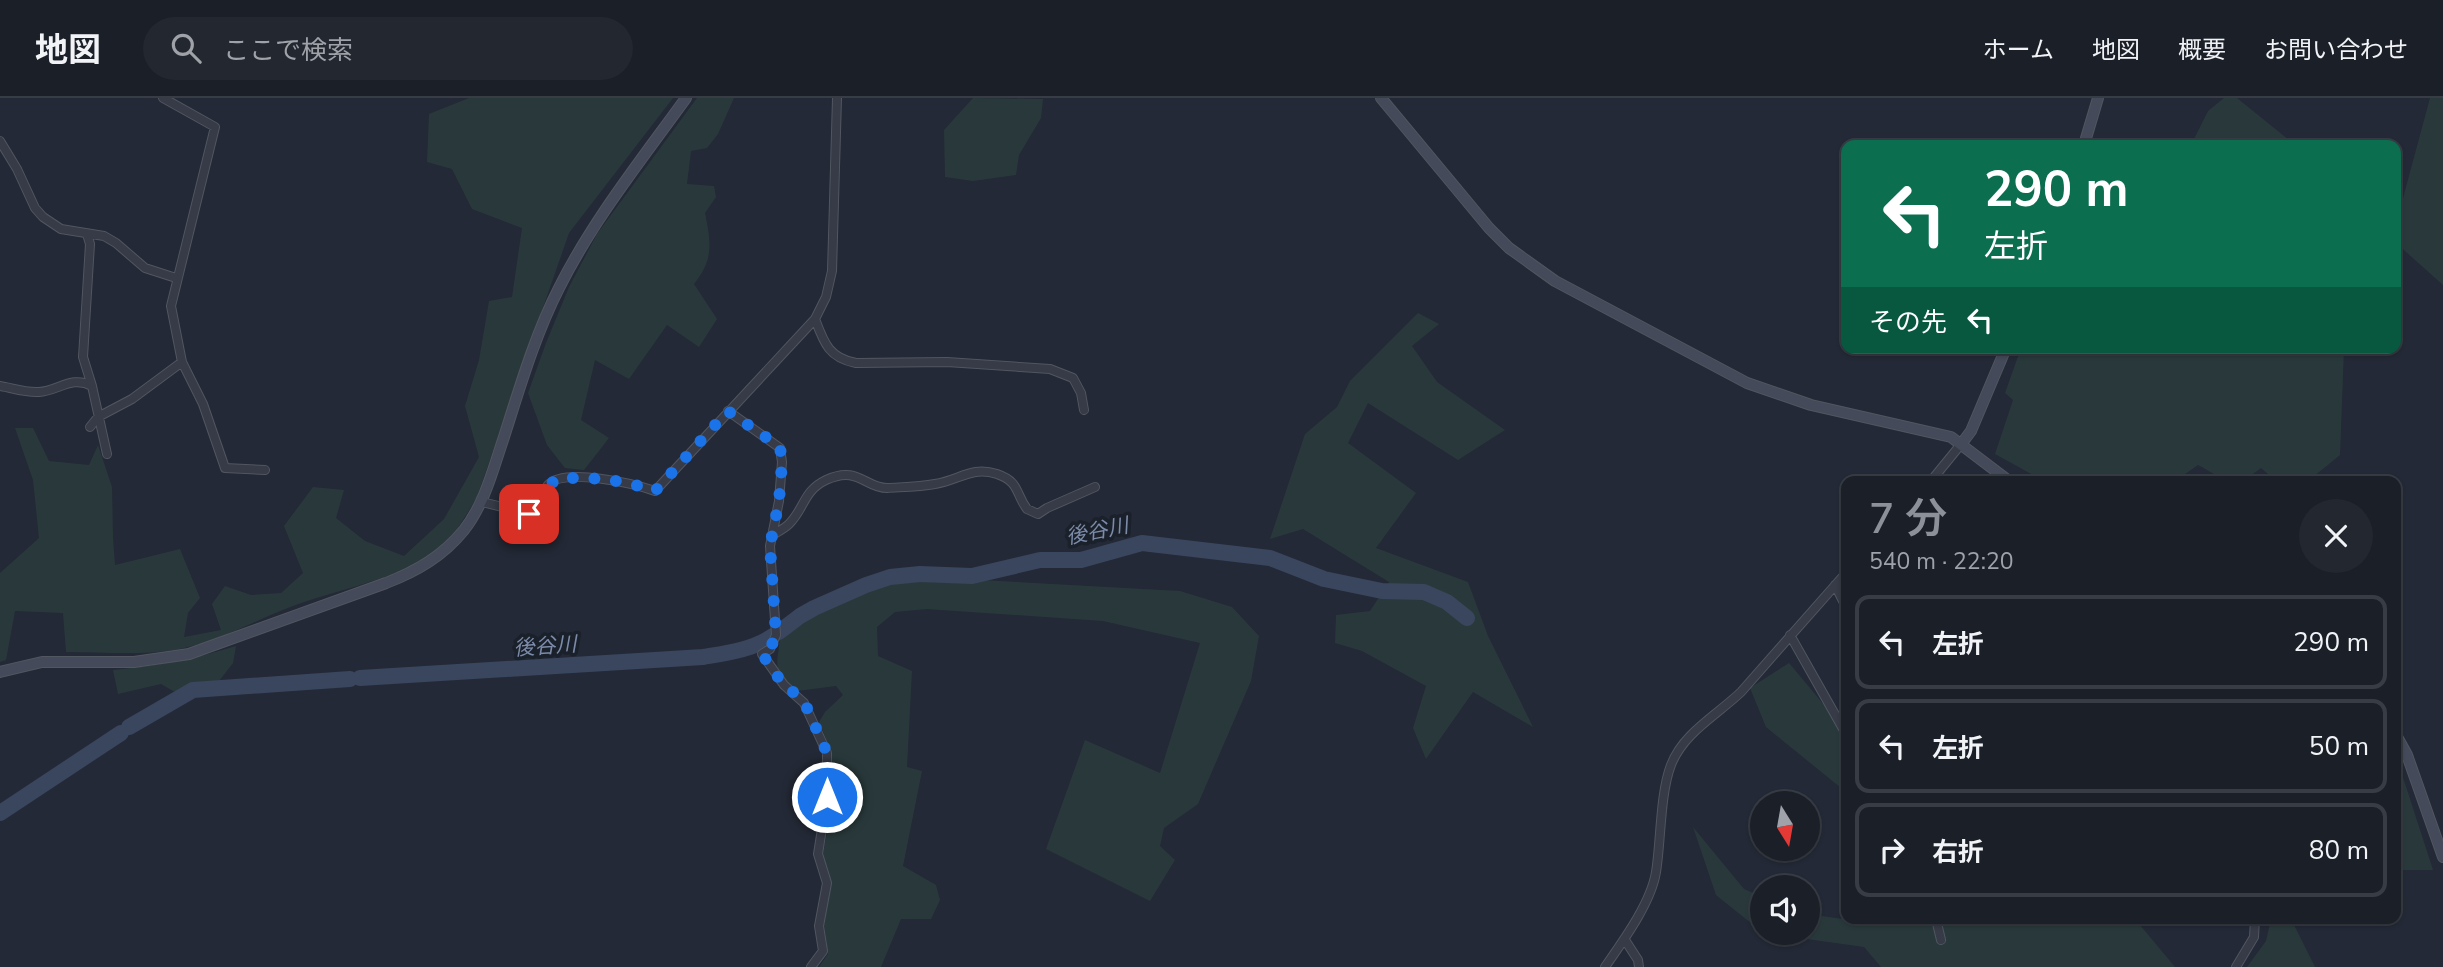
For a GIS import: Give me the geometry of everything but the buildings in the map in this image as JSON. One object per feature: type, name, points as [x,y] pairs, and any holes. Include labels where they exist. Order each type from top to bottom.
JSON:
[{"type":"street","points":[[163,98],[215,127],[171,306],[182,362],[203,404],[225,468],[265,470]]},
{"type":"street","points":[[0,672],[43,662],[162,659],[210,648],[418,570],[449,546],[464,530],[482,502],[532,351],[558,289],[606,210],[686,98]]},
{"type":"street","points":[[482,502],[534,515],[549,484],[556,479],[566,478],[616,481],[655,491],[815,319],[826,297],[832,271],[837,98]]},
{"type":"street","points":[[1381,98],[1489,228],[1509,248],[1555,281],[1757,387],[1811,405],[1951,437],[2002,476]]},
{"type":"street","points":[[2085,140],[2098,98]]},
{"type":"street","points":[[0,141],[17,169],[35,208],[43,218],[61,229],[104,236],[145,268],[176,278]]},
{"type":"street","points":[[88,234],[90,244],[83,357],[107,454]]},
{"type":"street","points":[[815,319],[826,345],[834,356],[842,360],[856,363],[947,362],[1050,369],[1073,378],[1082,393],[1084,410]]},
{"type":"street","points":[[1935,476],[1970,431],[2003,354]]},
{"type":"street","points":[[90,427],[98,417],[132,399],[182,362]]},
{"type":"street","points":[[0,386],[40,392],[68,383],[78,382],[92,386]]},
{"type":"street","points":[[728,411],[780,447],[782,463],[779,501],[771,536],[776,635],[770,649],[762,654],[784,685],[804,703],[827,753],[826,807],[817,854],[827,883],[819,926],[824,951],[811,967]]},
{"type":"street","points":[[771,536],[790,523],[802,502],[815,487],[843,474],[862,477],[883,488],[947,482],[981,470],[1012,481],[1027,509],[1038,514],[1095,487]]},
{"type":"street","points":[[1605,967],[1625,940],[1656,876],[1671,764],[1694,730],[1733,700],[1841,578]]},
{"type":"street","points":[[1835,585],[1841,597]]},
{"type":"street","points":[[1790,635],[1841,725]]},
{"type":"street","points":[[2401,753],[2443,857]]},
{"type":"street","points":[[1937,924],[1941,940]]},
{"type":"street","points":[[2236,967],[2254,937],[2255,924]]},
{"type":"street","points":[[1625,940],[1638,960],[1639,967]]},
{"type":"shaded area","points":[[469,98],[673,98],[569,233],[477,497],[450,538],[427,558],[414,565],[368,583],[290,607],[185,648],[129,653],[66,652],[63,613],[15,611],[6,660],[0,662],[0,573],[39,538],[33,480],[15,428],[33,428],[49,461],[89,465],[98,445],[112,487],[115,565],[180,549],[200,598],[188,613],[184,637],[221,630],[212,604],[225,586],[251,595],[281,593],[303,573],[284,526],[313,487],[344,490],[336,518],[365,541],[404,556],[444,519],[479,457],[465,406],[479,360],[489,301],[512,297],[522,228],[472,209],[452,169],[427,162],[429,114]]},
{"type":"shaded area","points":[[697,98],[734,98],[718,134],[707,148],[691,151],[687,184],[714,186],[716,197],[705,213],[709,233],[708,258],[694,284],[717,319],[699,347],[667,325],[629,379],[595,360],[581,420],[609,438],[584,470],[565,468],[547,445],[528,393],[569,287],[597,234]]},
{"type":"shaded area","points":[[973,98],[1043,99],[1041,118],[1019,155],[1016,175],[973,181],[945,177],[944,130]]},
{"type":"shaded area","points":[[2224,98],[2237,98],[2289,140],[2194,140],[2208,111]]},
{"type":"shaded area","points":[[2430,98],[2443,98],[2443,285],[2401,247],[2401,205]]},
{"type":"shaded area","points":[[1418,313],[1439,324],[1412,346],[1437,382],[1505,430],[1458,460],[1368,403],[1348,443],[1416,493],[1376,548],[1468,582],[1488,636],[1533,727],[1473,692],[1426,759],[1413,728],[1426,686],[1362,651],[1335,643],[1336,615],[1370,611],[1389,582],[1303,529],[1270,539],[1305,434],[1337,407],[1350,381]]},
{"type":"shaded area","points":[[2019,354],[2344,354],[2340,455],[2314,476],[2270,476],[2261,468],[2249,476],[2218,476],[2198,465],[2182,476],[2035,476],[1995,454],[2013,400],[2005,393]]},
{"type":"shaded area","points":[[908,576],[1180,591],[1232,607],[1259,636],[1251,681],[1198,804],[1164,828],[1160,846],[1175,860],[1150,901],[1046,849],[1085,740],[1160,773],[1200,643],[1103,621],[926,609],[895,612],[877,627],[878,656],[912,671],[907,767],[922,771],[903,866],[936,885],[940,900],[931,919],[901,919],[881,967],[819,967],[828,954],[824,925],[831,883],[823,855],[833,798],[830,782],[832,753],[819,722],[825,712],[843,695],[836,686],[797,691],[779,671],[777,661],[780,635],[801,618],[876,584]]},
{"type":"shaded area","points":[[236,646],[233,663],[216,685],[175,692],[161,684],[118,694],[113,670],[175,661]]},
{"type":"shaded area","points":[[1789,663],[1835,718],[1841,714],[1841,788],[1766,727],[1750,688]]},
{"type":"shaded area","points":[[2401,771],[2433,870],[2402,870],[2401,867]]},
{"type":"shaded area","points":[[1693,827],[1744,889],[1750,892],[1750,922],[1716,895]]},
{"type":"shaded area","points":[[1820,916],[1841,919],[1841,924],[2139,924],[2175,967],[1881,967],[1864,947],[1820,941]]},
{"type":"shaded area","points":[[2270,924],[2294,924],[2315,967],[2247,967],[2266,941]]},
{"type":"waterway","name":"後谷川","points":[[779,632],[814,608],[890,577],[920,574],[972,576],[1040,560],[1081,560],[1142,543],[1270,558],[1324,579],[1382,591],[1424,592],[1447,602],[1467,618]]},
{"type":"waterway","name":"後谷川","points":[[360,678],[703,657],[748,648],[773,636]]},
{"type":"waterway","name":"後谷川","points":[[129,727],[193,690],[350,679]]},
{"type":"waterway","name":"後谷川","points":[[0,813],[121,733]]},
{"type":"route","points":[[529,514],[534,515],[538,510],[545,490],[556,479],[616,481],[655,491],[728,411],[774,441],[780,447],[782,463],[779,501],[770,546],[776,635],[770,649],[762,654],[784,685],[808,710],[827,753],[827,797]]}]
